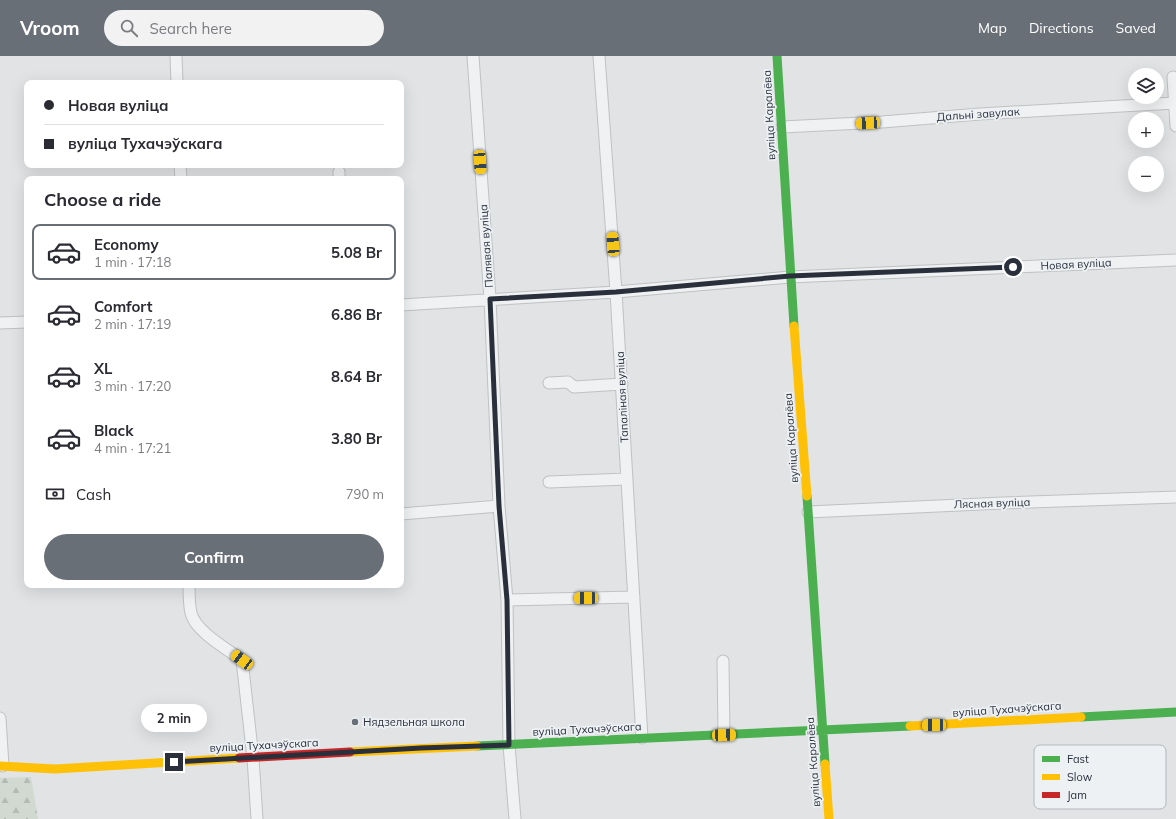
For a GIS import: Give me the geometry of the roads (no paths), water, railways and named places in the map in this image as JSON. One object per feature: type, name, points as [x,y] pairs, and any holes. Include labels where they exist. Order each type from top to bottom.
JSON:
[{"type":"street","points":[[176,56],[177,80]]},
{"type":"street","name":"Палявая вуліца","points":[[474,56],[490,299],[499,506],[507,600],[509,745],[515,819]]},
{"type":"street","name":"Тапаліная вуліца","points":[[599,56],[622,384],[642,738]]},
{"type":"street","name":"вуліца Каралёва","points":[[777,56],[790,276],[829,819]]},
{"type":"street","points":[[1173,77],[1176,126]]},
{"type":"street","name":"Дальні завулак","points":[[782,127],[1175,103]]},
{"type":"street","name":"Новая вуліца","points":[[404,305],[616,292],[790,276],[1176,260]]},
{"type":"street","points":[[0,323],[24,322]]},
{"type":"street","points":[[550,383],[568,382],[574,387],[622,384]]},
{"type":"street","points":[[549,482],[627,479]]},
{"type":"street","name":"Лясная вуліца","points":[[808,512],[997,503],[1176,497]]},
{"type":"street","points":[[404,514],[499,506]]},
{"type":"street","points":[[189,588],[190,612],[194,622],[206,634],[242,660],[253,758],[257,819]]},
{"type":"street","points":[[507,600],[634,597]]},
{"type":"street","points":[[723,661],[724,735]]},
{"type":"street","name":"вуліца Тухачэўскага","points":[[2,766],[55,769],[421,748],[823,731],[1176,712]]},
{"type":"street","points":[[0,718],[2,766]]},
{"type":"place","name":"Нядзельная школа","points":[[355,722]]}]
